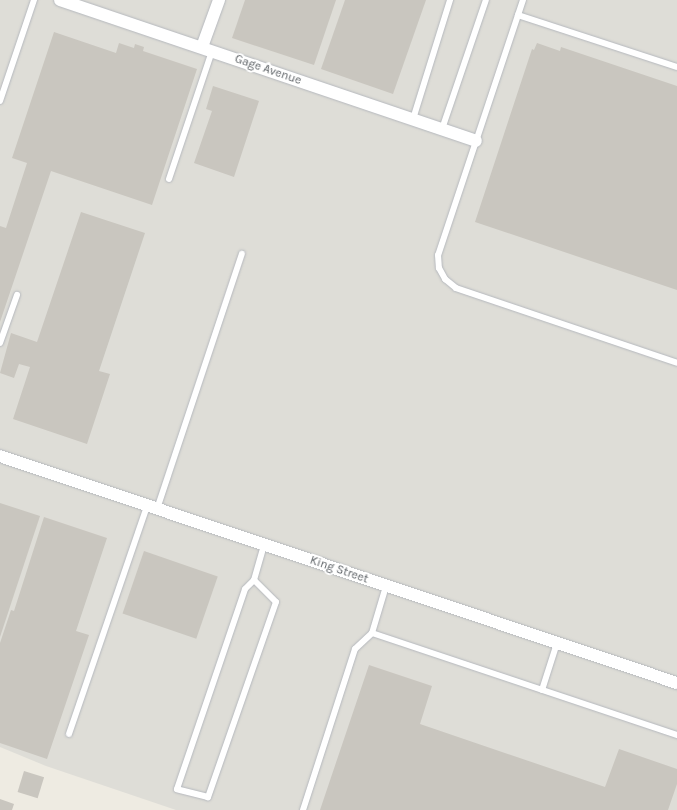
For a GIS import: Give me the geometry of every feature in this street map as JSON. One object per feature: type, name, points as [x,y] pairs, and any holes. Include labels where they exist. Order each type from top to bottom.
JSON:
[{"type":"street","name":"Gage Avenue","points":[[60,0],[476,141]]},
{"type":"street","points":[[207,49],[219,0]]},
{"type":"street","name":"King Street","points":[[0,456],[677,683]]},
{"type":"lane","points":[[0,102],[34,0]]},
{"type":"lane","points":[[413,119],[450,0]]},
{"type":"lane","points":[[442,129],[486,0]]},
{"type":"lane","points":[[524,0],[438,255],[439,268],[445,279],[456,288],[677,362]]},
{"type":"lane","points":[[518,15],[677,67]]},
{"type":"lane","points":[[169,179],[207,49]]},
{"type":"lane","points":[[69,734],[242,254]]},
{"type":"lane","points":[[0,343],[17,295]]},
{"type":"lane","points":[[254,580],[276,602],[208,797],[177,789],[245,589],[254,580],[264,545]]},
{"type":"lane","points":[[302,810],[355,648],[372,633],[386,586]]},
{"type":"lane","points":[[372,633],[677,735]]},
{"type":"lane","points":[[542,690],[557,643]]},
{"type":"shaded area","points":[[0,0],[677,0],[677,810],[176,810],[46,766],[0,747]]},
{"type":"building","points":[[245,0],[336,0],[314,65],[232,38]]},
{"type":"building","points":[[345,0],[426,0],[393,94],[321,69]]},
{"type":"building","points":[[54,32],[116,53],[119,43],[134,48],[135,44],[144,47],[143,51],[197,69],[152,205],[51,171],[0,322],[0,226],[6,228],[27,163],[12,158]]},
{"type":"building","points":[[537,43],[560,51],[561,47],[677,86],[677,290],[475,222],[532,49],[534,50]]},
{"type":"building","points":[[213,86],[259,101],[234,177],[194,163],[212,111],[206,109]]},
{"type":"building","points":[[81,212],[145,233],[99,371],[110,374],[87,444],[13,419],[30,367],[19,364],[14,378],[0,373],[11,333],[37,342]]},
{"type":"building","points":[[0,503],[40,516],[0,637]]},
{"type":"building","points":[[44,517],[107,538],[76,631],[89,635],[47,759],[0,743],[0,643],[11,610],[14,611]]},
{"type":"building","points":[[144,551],[218,576],[196,639],[123,613]]},
{"type":"building","points":[[369,665],[432,686],[420,724],[605,787],[619,749],[677,769],[677,784],[668,810],[320,810]]},
{"type":"building","points":[[24,771],[44,777],[38,798],[18,792]]},
{"type":"building","points":[[0,799],[14,804],[12,810],[0,810]]}]
